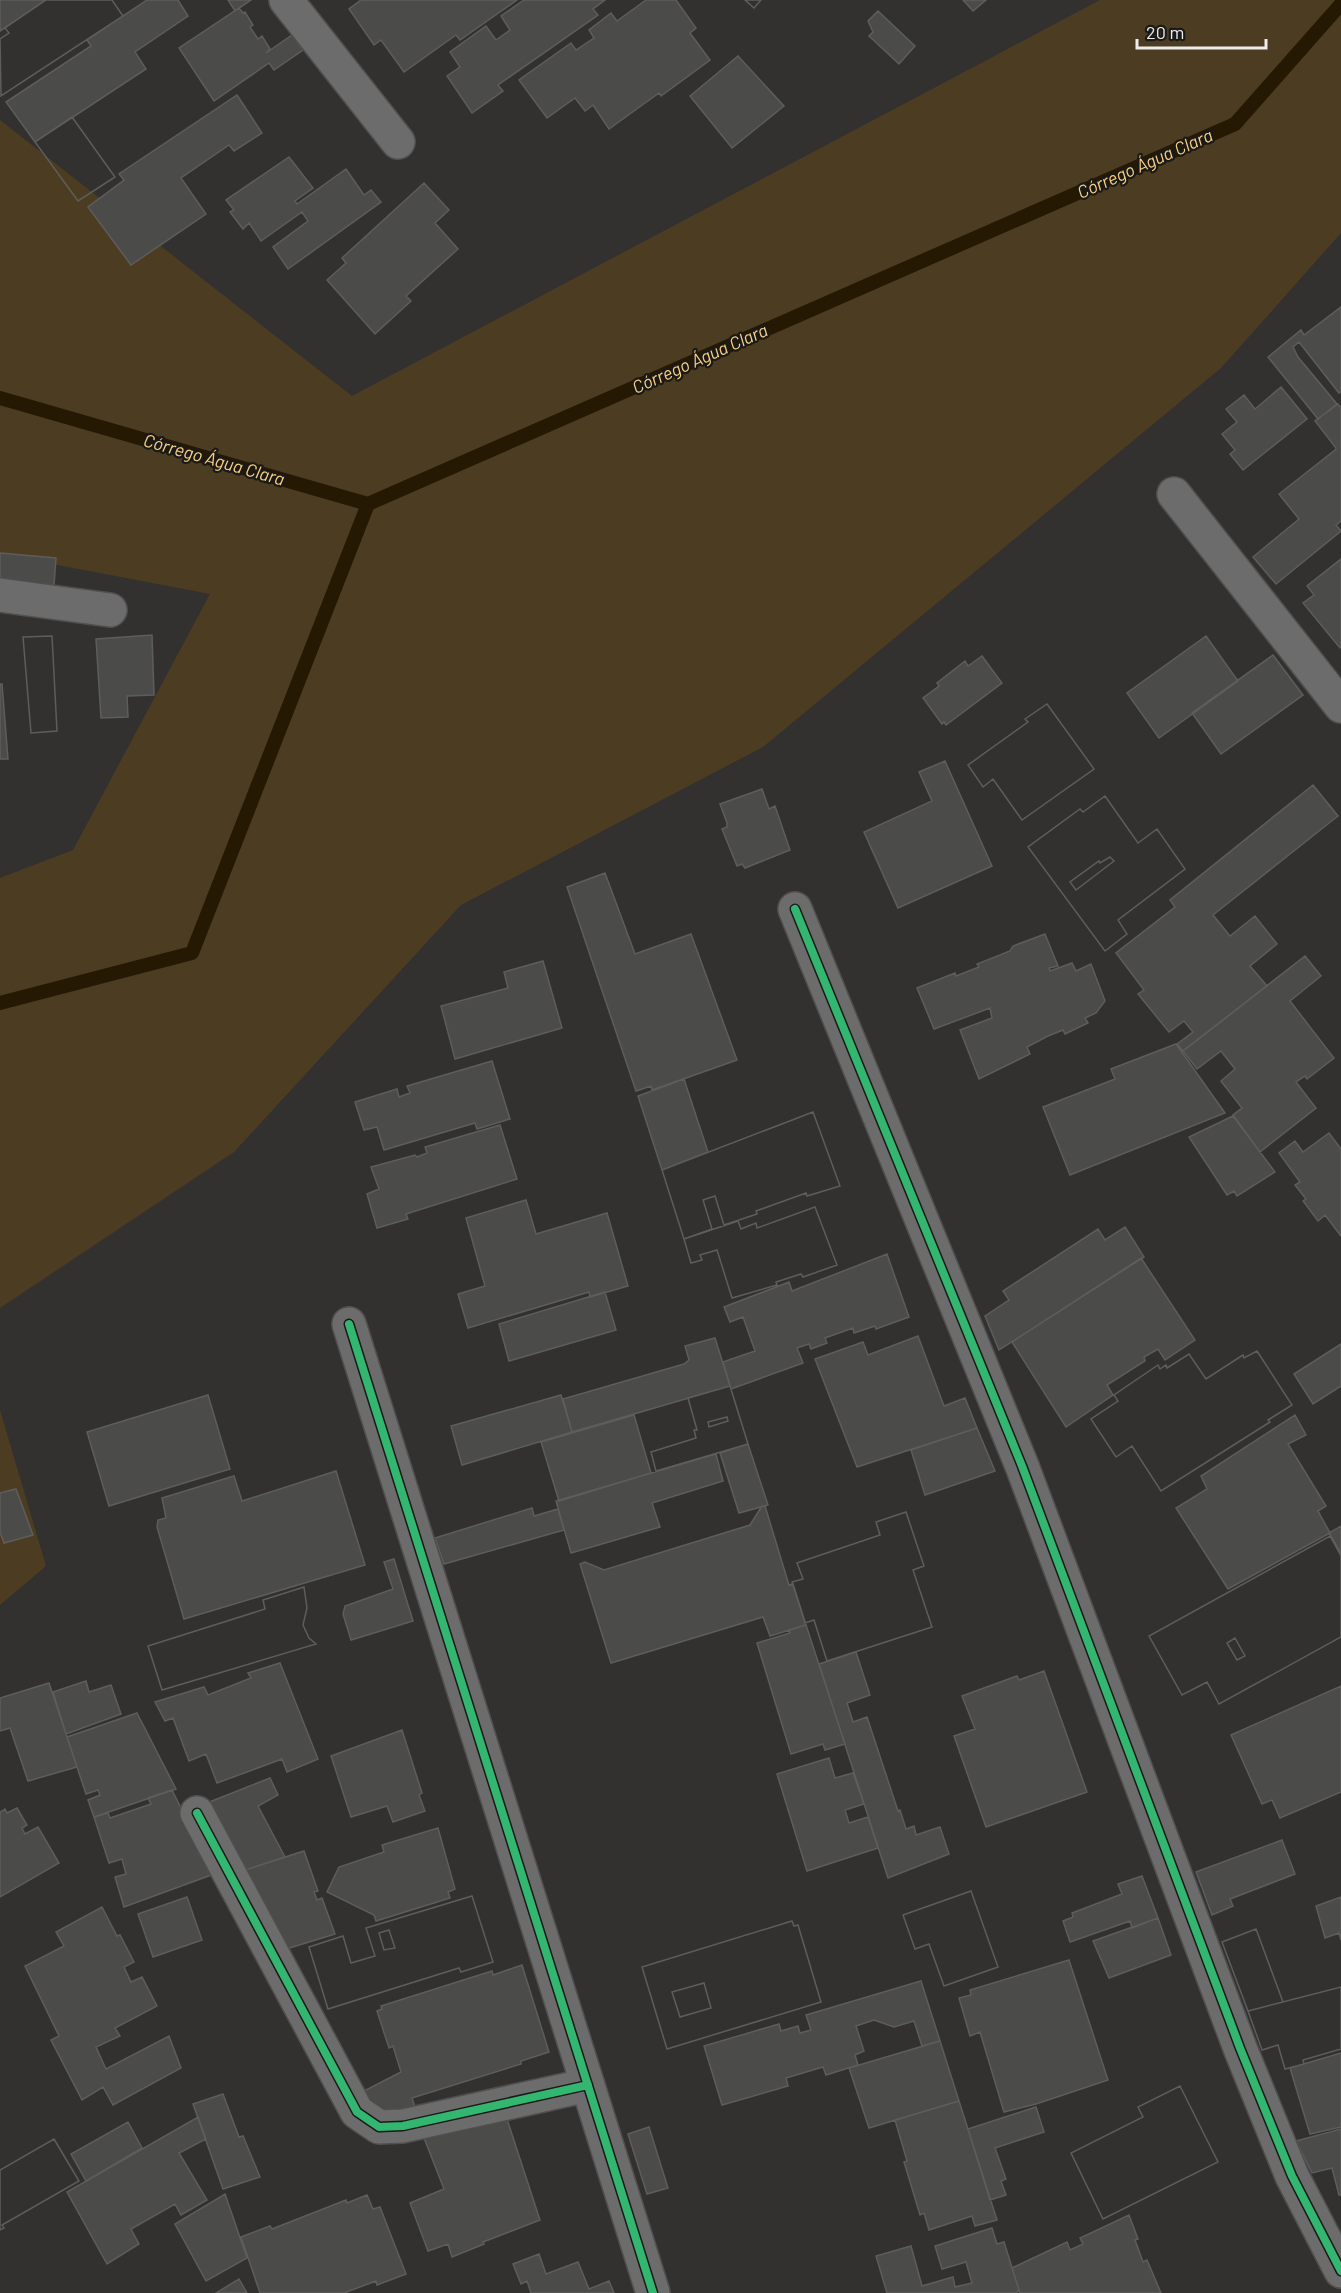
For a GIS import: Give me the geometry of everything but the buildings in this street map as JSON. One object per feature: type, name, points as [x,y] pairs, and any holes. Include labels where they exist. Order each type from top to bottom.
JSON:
[{"type":"street","points":[[286,0],[398,142]]},
{"type":"street","points":[[1174,494],[1341,706]]},
{"type":"street","points":[[0,595],[110,610]]},
{"type":"street","points":[[795,909],[1026,1477],[1240,2048],[1292,2176],[1341,2271]]},
{"type":"street","points":[[349,1324],[653,2293]]},
{"type":"street","points":[[197,1812],[357,2112],[379,2127],[403,2126],[588,2085]]},
{"type":"shaded area","points":[[1100,0],[1341,0],[1341,233],[1221,368],[763,747],[461,905],[234,1152],[0,1308],[0,878],[73,850],[210,594],[0,554],[0,120],[352,396]]},
{"type":"shaded area","points":[[0,1410],[46,1566],[0,1605]]},
{"type":"waterway","name":"Córrego Água Clara","points":[[0,398],[368,504],[1235,124],[1341,4]]},
{"type":"waterway","points":[[0,1003],[192,953],[368,504]]},
{"type":"cycle path","points":[[795,909],[1022,1466],[1240,2048],[1292,2176],[1341,2271]]},
{"type":"cycle path","points":[[349,1324],[653,2293]]},
{"type":"cycle path","points":[[197,1813],[357,2112],[379,2127],[403,2126],[588,2085]]}]
